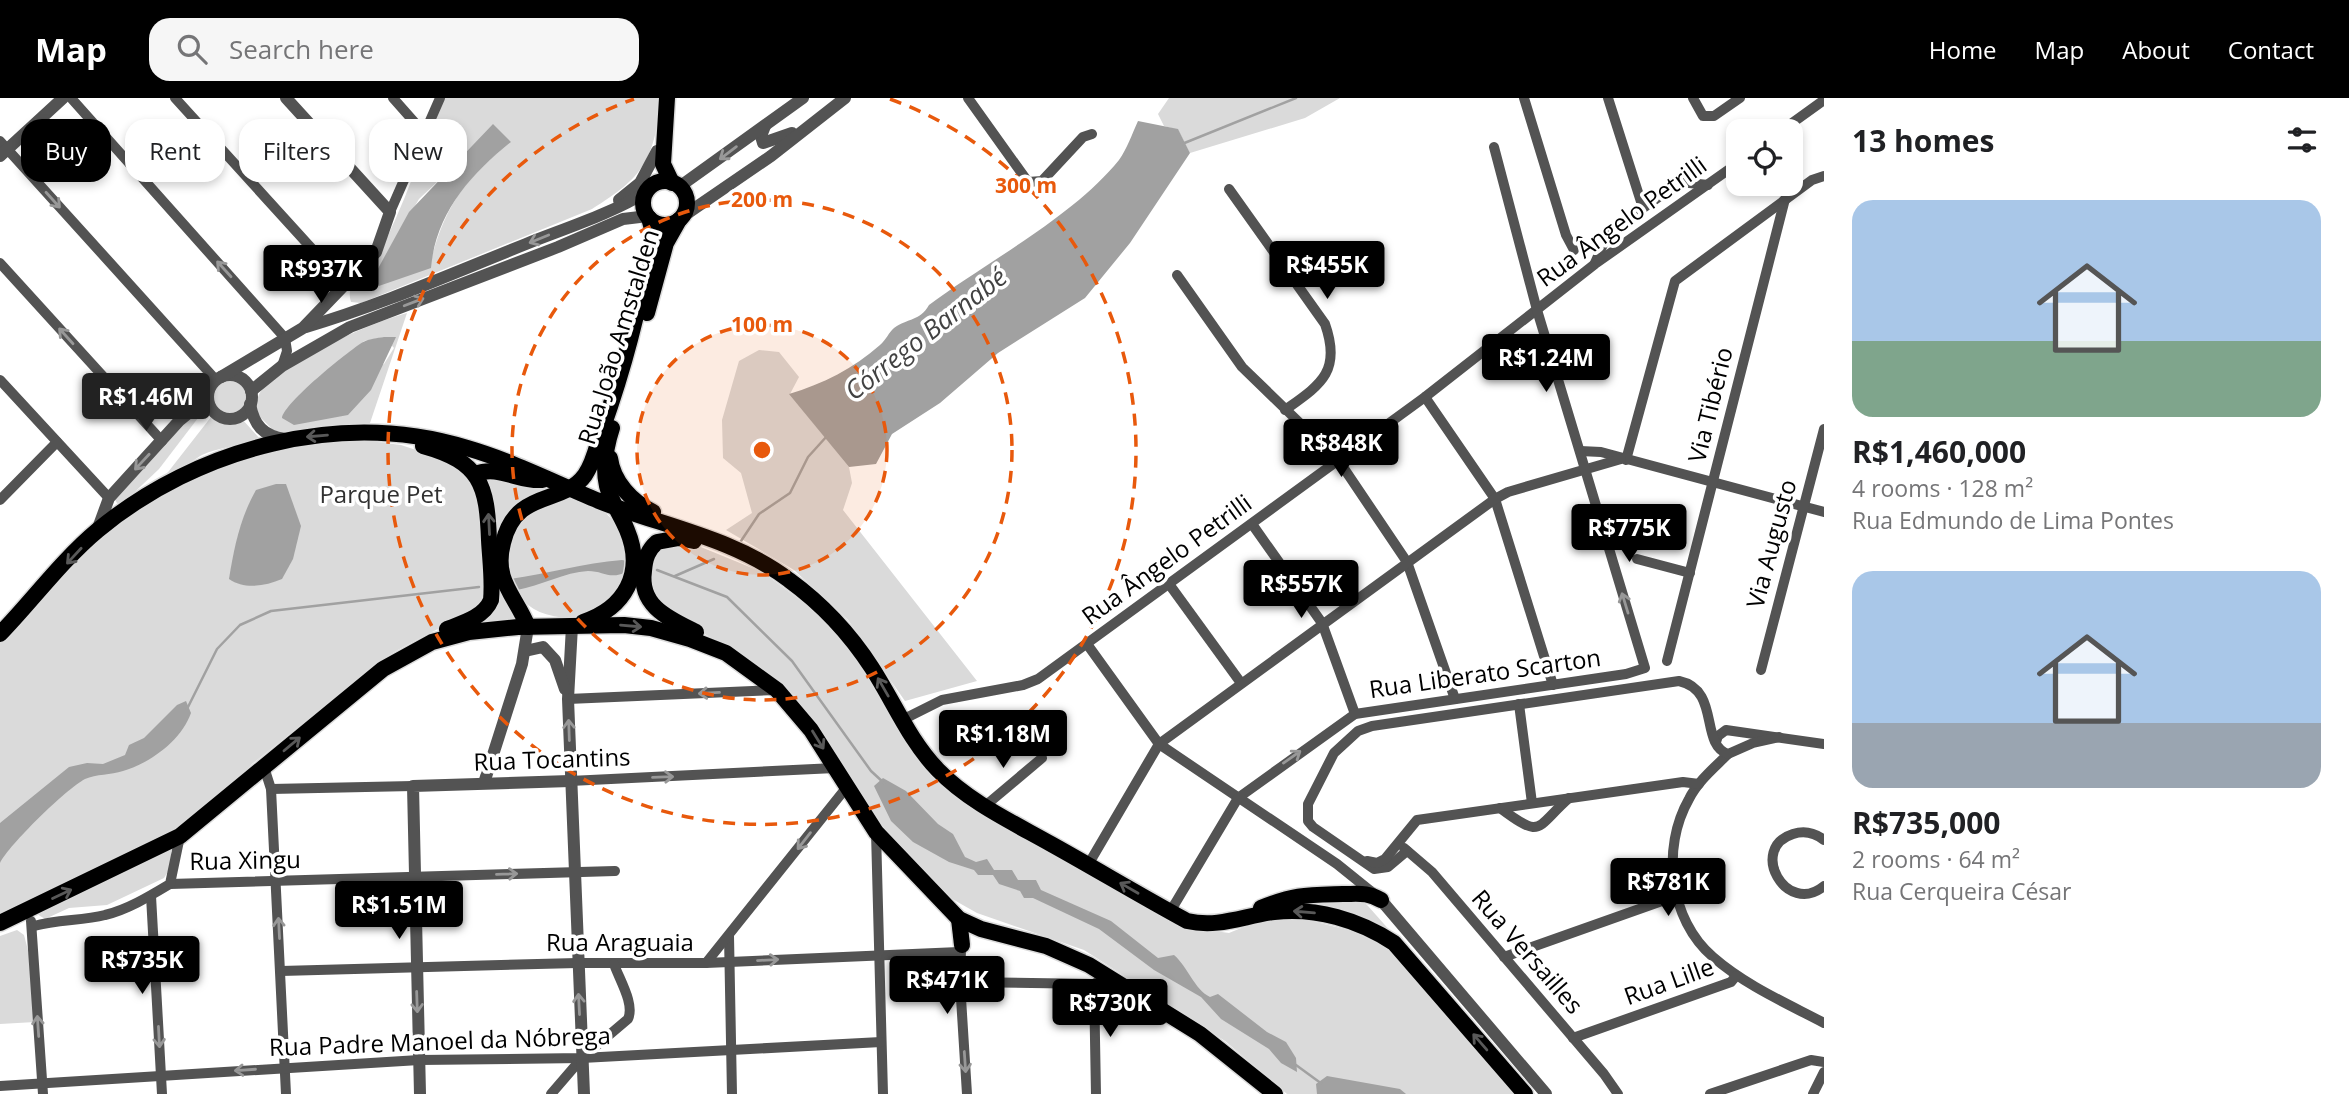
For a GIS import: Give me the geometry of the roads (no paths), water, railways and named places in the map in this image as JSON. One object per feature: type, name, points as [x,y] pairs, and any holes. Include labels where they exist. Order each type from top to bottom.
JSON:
[{"type":"main road","points":[[664,126],[644,208],[649,217],[660,225],[681,219],[687,202],[663,164],[667,98]]},
{"type":"main road","points":[[649,189],[657,183],[676,185]]},
{"type":"main road","name":"Rua João Amstalden","points":[[568,488],[583,477],[588,468],[617,387],[638,311],[652,229],[649,217]]},
{"type":"main road","name":"Rua João Amstalden","points":[[616,508],[608,489],[605,470],[611,432],[634,369],[666,243],[681,219]]},
{"type":"main road","points":[[611,432],[611,462],[619,482],[642,507],[679,528]]},
{"type":"main road","points":[[0,634],[96,531],[137,502],[221,459],[289,440],[362,435],[398,434],[466,447],[616,508],[727,546],[789,580],[838,623],[873,669],[902,720],[937,769],[985,806],[1170,912],[1202,924],[1273,912],[1307,912],[1344,919],[1380,934],[1394,943],[1525,1094]]},
{"type":"main road","points":[[362,435],[427,447],[458,460],[476,474],[487,499],[492,590],[488,606],[472,619],[396,654],[383,663],[378,673]]},
{"type":"main road","points":[[476,474],[491,470],[523,481],[548,479]]},
{"type":"main road","points":[[572,626],[609,611],[620,601],[630,584],[633,553],[616,508],[619,482]]},
{"type":"main road","points":[[528,627],[505,587],[501,553],[504,538],[524,508],[568,488]]},
{"type":"main road","points":[[727,546],[713,548],[679,538],[657,542],[645,559],[643,579],[646,596],[657,612],[710,639],[777,690],[811,730],[876,832],[959,919],[981,929],[1046,946],[1101,980],[1200,1034],[1268,1090]]},
{"type":"main road","points":[[0,923],[180,836],[378,673],[416,650],[450,636],[528,627],[651,628],[726,653]]},
{"type":"main road","points":[[1237,920],[1303,893],[1361,892],[1381,900]]},
{"type":"main road","points":[[959,919],[961,949]]},
{"type":"main road","points":[[961,949],[981,929]]},
{"type":"street","points":[[64,98],[3,149],[219,378],[241,378],[250,397],[254,421],[262,431],[274,438],[289,440]]},
{"type":"street","points":[[71,98],[285,338],[287,351],[282,366]]},
{"type":"street","points":[[175,98],[344,284]]},
{"type":"street","points":[[286,98],[390,212]]},
{"type":"street","points":[[393,98],[412,119]]},
{"type":"street","points":[[431,119],[440,98]]},
{"type":"street","points":[[676,185],[803,98]]},
{"type":"street","points":[[681,219],[771,156],[802,129],[845,98]]},
{"type":"street","points":[[968,98],[1028,182],[1042,181],[1083,137],[1092,134]]},
{"type":"street","points":[[1524,98],[1566,235],[1574,250]]},
{"type":"street","points":[[1608,98],[1643,208]]},
{"type":"street","points":[[1693,98],[1703,116],[1713,116],[1740,98]]},
{"type":"street","points":[[1798,119],[1824,100]]},
{"type":"street","points":[[765,126],[761,136],[763,143],[802,129]]},
{"type":"street","points":[[1494,147],[1537,310],[1585,469]]},
{"type":"street","points":[[602,213],[639,183],[657,151]]},
{"type":"street","name":"Rua Ângelo Petrilli","points":[[902,720],[942,700],[1023,685],[1038,679],[1425,397],[1595,264],[1726,172]]},
{"type":"street","points":[[1624,459],[1670,290],[1675,281],[1812,180],[1824,176]]},
{"type":"street","points":[[303,328],[376,251],[403,182]]},
{"type":"street","points":[[1595,264],[1608,233],[1680,182],[1708,185]]},
{"type":"street","points":[[96,531],[109,498],[208,397],[219,378],[303,328],[350,314],[602,213],[649,189]]},
{"type":"street","points":[[1229,189],[1325,324],[1330,339],[1327,373],[1321,384],[1285,410]]},
{"type":"street","name":"Via Tibério","points":[[1667,661],[1786,199]]},
{"type":"street","points":[[208,397],[216,414],[225,418],[243,414],[250,397],[282,366],[350,327],[558,247],[623,219],[649,217]]},
{"type":"street","points":[[0,262],[162,441]]},
{"type":"street","points":[[1177,275],[1242,367],[1339,461],[1407,562],[1455,699]]},
{"type":"street","points":[[344,284],[342,295],[350,314]]},
{"type":"street","points":[[0,380],[109,498]]},
{"type":"street","points":[[1425,397],[1494,499],[1553,685]]},
{"type":"street","name":"Via Augusto","points":[[1761,670],[1824,429]]},
{"type":"street","points":[[0,500],[57,442]]},
{"type":"street","points":[[1580,451],[1601,452],[1824,512]]},
{"type":"street","points":[[1088,865],[1159,744],[1494,499],[1624,459]]},
{"type":"street","name":"Rua Liberato Scarton","points":[[1170,912],[1238,798],[1355,714],[1626,674],[1644,668],[1585,469]]},
{"type":"street","points":[[1252,524],[1322,623],[1355,714]]},
{"type":"street","points":[[1637,559],[1690,573]]},
{"type":"street","points":[[1169,584],[1241,682]]},
{"type":"street","points":[[572,626],[568,699],[570,781],[584,1094]]},
{"type":"street","points":[[484,783],[525,651],[528,627]]},
{"type":"street","points":[[1087,644],[1159,744],[1337,864],[1381,900],[1546,1094]]},
{"type":"street","points":[[525,651],[543,647],[550,652],[568,699]]},
{"type":"street","points":[[1407,851],[1382,870],[1374,869],[1313,827],[1307,813],[1308,804],[1334,753],[1345,741],[1372,726],[1679,681],[1692,684],[1701,693],[1719,749],[1728,754]]},
{"type":"street","points":[[568,699],[777,690]]},
{"type":"street","points":[[1519,704],[1532,803]]},
{"type":"street","points":[[1709,716],[1726,730],[1824,744]]},
{"type":"street","points":[[1716,742],[1718,736],[1726,730]]},
{"type":"street","points":[[1738,732],[1743,740],[1742,748]]},
{"type":"street","points":[[1779,737],[1728,754],[1699,784],[1678,825],[1672,852],[1676,896],[1695,936],[1710,955],[1736,976],[1824,1023]]},
{"type":"street","points":[[985,806],[1042,758]]},
{"type":"street","points":[[264,767],[271,789],[286,1094]]},
{"type":"street","name":"Rua Tocantins","points":[[271,789],[570,781],[835,768]]},
{"type":"street","points":[[1360,860],[1377,863],[1418,820],[1683,782],[1699,784]]},
{"type":"street","points":[[413,786],[420,1094]]},
{"type":"street","points":[[706,963],[846,788]]},
{"type":"street","points":[[1500,808],[1528,827],[1537,828],[1546,823],[1570,798]]},
{"type":"street","points":[[1823,836],[1800,831],[1787,835],[1778,844],[1772,866],[1776,878],[1785,888],[1797,893],[1809,894],[1824,886]]},
{"type":"street","points":[[876,832],[877,955],[883,1094]]},
{"type":"street","points":[[34,926],[49,921],[106,915],[151,896],[170,884],[180,836]]},
{"type":"street","name":"Rua Versailles","points":[[1399,842],[1432,872],[1618,1094]]},
{"type":"street","name":"Rua Xingu","points":[[170,884],[615,871]]},
{"type":"street","points":[[151,896],[162,1094]]},
{"type":"street","points":[[1504,957],[1676,896]]},
{"type":"street","points":[[26,911],[34,926],[43,1089]]},
{"type":"street","points":[[729,936],[732,1094]]},
{"type":"street","points":[[961,949],[960,982],[967,1094]]},
{"type":"street","name":"Rua Araguaia","points":[[281,971],[578,963],[706,963],[961,949]]},
{"type":"street","points":[[551,1094],[582,1058],[624,1024],[631,1013],[614,964]]},
{"type":"street","name":"Rua Lille","points":[[1573,1038],[1731,982],[1736,976]]},
{"type":"street","points":[[960,982],[1101,980],[1096,1094]]},
{"type":"street","name":"Rua Padre Manoel da Nóbrega","points":[[0,1086],[43,1089],[162,1075],[419,1059],[582,1058],[881,1042]]},
{"type":"street","points":[[1710,1094],[1811,1060],[1824,1062]]},
{"type":"street","points":[[1813,1094],[1824,1072]]},
{"type":"water","points":[[1138,121],[1178,129],[1190,153],[1130,243],[1085,298],[998,353],[940,403],[892,434],[876,464],[849,467],[789,394],[826,380],[860,361],[882,343],[894,328],[918,317],[952,288],[1078,201],[1119,160]]},
{"type":"water","points":[[493,124],[511,142],[482,168],[458,197],[440,230],[431,268],[373,288],[375,274],[409,212],[438,182],[467,182],[467,151]]},
{"type":"water","points":[[396,337],[371,390],[348,415],[294,425],[282,418],[304,390],[344,356],[363,342]]},
{"type":"water","points":[[286,484],[301,526],[293,559],[282,579],[255,586],[242,585],[229,579],[242,522],[256,490]]},
{"type":"water","points":[[627,561],[627,572],[616,575],[594,571],[579,572],[517,590],[510,579],[593,564]]},
{"type":"water","points":[[186,701],[191,713],[180,733],[163,750],[133,767],[89,777],[76,785],[26,831],[0,863],[0,823],[69,767],[87,763],[103,764],[125,755],[129,745],[144,738],[177,705]]},
{"type":"water","points":[[883,778],[906,791],[938,824],[953,834],[965,857],[976,862],[987,859],[994,870],[1012,870],[1018,880],[1036,880],[1041,890],[1111,921],[1158,958],[1174,955],[1204,993],[1210,997],[1218,994],[1267,1032],[1286,1042],[1296,1058],[1297,1072],[1281,1063],[1269,1049],[1221,1019],[1201,997],[1154,970],[1099,929],[1033,898],[1024,898],[1020,891],[999,884],[993,875],[978,875],[974,870],[949,862],[913,842],[891,821],[874,786]]},
{"type":"water","points":[[1327,1076],[1400,1089],[1406,1094],[1317,1094],[1316,1084]]},
{"type":"waterway","name":"Córrego Barnabé","points":[[1182,144],[1296,98]]},
{"type":"waterway","name":"Córrego Barnabé","points":[[741,541],[759,514],[790,493],[808,457],[827,436]]},
{"type":"waterway","name":"Córrego Barnabé","points":[[675,576],[714,559]]},
{"type":"waterway","points":[[657,570],[727,597],[792,661],[871,771],[884,783]]},
{"type":"waterway","name":"Córrego Barnabé","points":[[187,709],[217,649],[240,625],[271,611],[479,587]]},
{"type":"waterway","points":[[1296,1065],[1322,1084]]},
{"type":"park label","name":"Parque Pet","points":[[381,495]]}]
